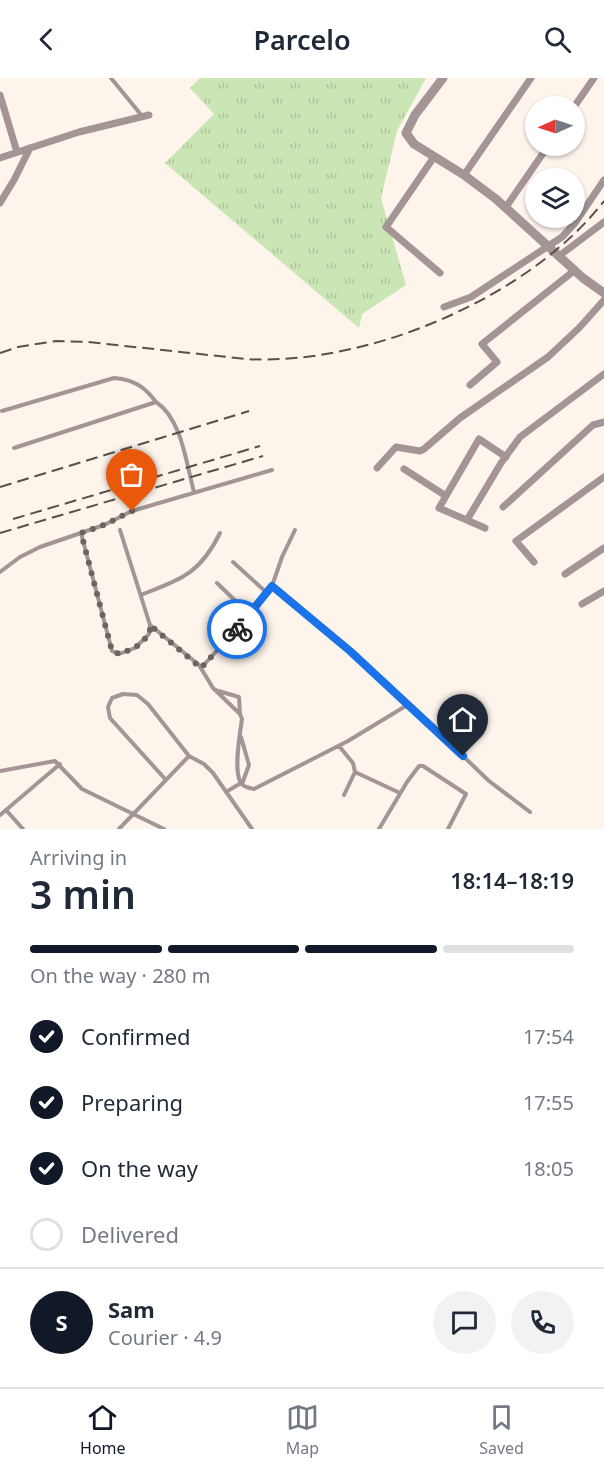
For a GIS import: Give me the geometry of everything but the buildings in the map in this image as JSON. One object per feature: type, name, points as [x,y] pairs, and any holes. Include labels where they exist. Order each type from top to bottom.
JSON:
[{"type":"street","points":[[443,78],[415,115],[406,133],[414,144],[464,175],[506,207],[559,256],[604,293]]},
{"type":"street","points":[[464,175],[531,78]]},
{"type":"street","points":[[582,96],[594,78]]},
{"type":"street","points":[[0,95],[18,152]]},
{"type":"street","points":[[0,158],[79,132],[146,116]]},
{"type":"street","points":[[0,203],[30,148]]},
{"type":"street","points":[[506,207],[541,156]]},
{"type":"street","points":[[434,157],[386,227],[440,273]]},
{"type":"street","points":[[444,307],[471,297],[549,247],[575,223],[604,180]]},
{"type":"street","points":[[559,256],[604,222]]},
{"type":"street","points":[[470,385],[497,362],[482,344],[575,270]]},
{"type":"street","points":[[377,468],[396,447],[420,451],[424,449],[460,418],[548,357],[604,300]]},
{"type":"street","points":[[467,520],[520,437],[604,374]]},
{"type":"street","points":[[502,507],[593,425],[604,422]]},
{"type":"street","points":[[485,528],[439,508],[479,439],[506,457]]},
{"type":"street","points":[[404,469],[446,496]]},
{"type":"street","points":[[534,562],[516,541],[604,477]]},
{"type":"street","points":[[565,574],[604,548]]},
{"type":"street","points":[[582,604],[604,591]]},
{"type":"lane","points":[[111,78],[146,116]]},
{"type":"lane","points":[[2,411],[114,378],[124,378],[136,383],[147,389],[156,402],[165,409],[177,433],[194,492]]},
{"type":"lane","points":[[14,448],[156,402]]},
{"type":"lane","points":[[0,572],[20,557],[40,547],[104,525],[132,511],[272,470]]},
{"type":"lane","points":[[81,533],[112,651],[119,654],[135,648],[150,634],[150,625],[120,530]]},
{"type":"lane","points":[[201,668],[272,586],[282,556],[295,530]]},
{"type":"lane","points":[[141,596],[193,572],[210,553],[220,533]]},
{"type":"lane","points":[[233,562],[266,592]]},
{"type":"lane","points":[[217,583],[249,614]]},
{"type":"lane","points":[[272,586],[409,704],[489,781],[530,812]]},
{"type":"lane","points":[[221,647],[241,642],[250,628],[253,609]]},
{"type":"lane","points":[[150,625],[201,668],[214,689],[240,714]]},
{"type":"lane","points":[[214,689],[239,697],[242,719],[237,773],[241,783],[254,789],[339,746],[409,704]]},
{"type":"lane","points":[[166,780],[110,718],[108,707],[112,698],[123,694],[137,695],[148,704],[189,756],[204,764],[252,829]]},
{"type":"lane","points":[[226,792],[241,783],[249,765],[240,734]]},
{"type":"lane","points":[[339,746],[353,763],[355,772],[344,795]]},
{"type":"lane","points":[[119,829],[189,756]]},
{"type":"lane","points":[[0,771],[55,760],[82,789],[164,829]]},
{"type":"lane","points":[[0,815],[60,764]]},
{"type":"lane","points":[[379,829],[416,768],[423,766],[466,794],[448,829]]},
{"type":"lane","points":[[355,772],[400,793]]},
{"type":"lane","points":[[6,810],[23,829]]},
{"type":"green space","points":[[200,78],[426,78],[397,131],[381,198],[406,285],[362,314],[359,328],[165,163],[214,114],[190,88]]},
{"type":"railway","points":[[0,353],[18,347],[56,341],[88,342],[246,359],[293,358],[342,351],[393,338],[442,319],[490,295],[533,268],[572,236],[604,201]]},
{"type":"railway","points":[[0,487],[249,411]]},
{"type":"railway","points":[[13,519],[260,446]]},
{"type":"railway","points":[[0,533],[263,456]]},
{"type":"way so far","points":[[132,511],[81,533],[112,651],[119,654],[135,648],[150,634],[150,625],[201,668],[237,629]]},
{"type":"route","points":[[237,629],[272,586],[350,651],[463,756]]}]
